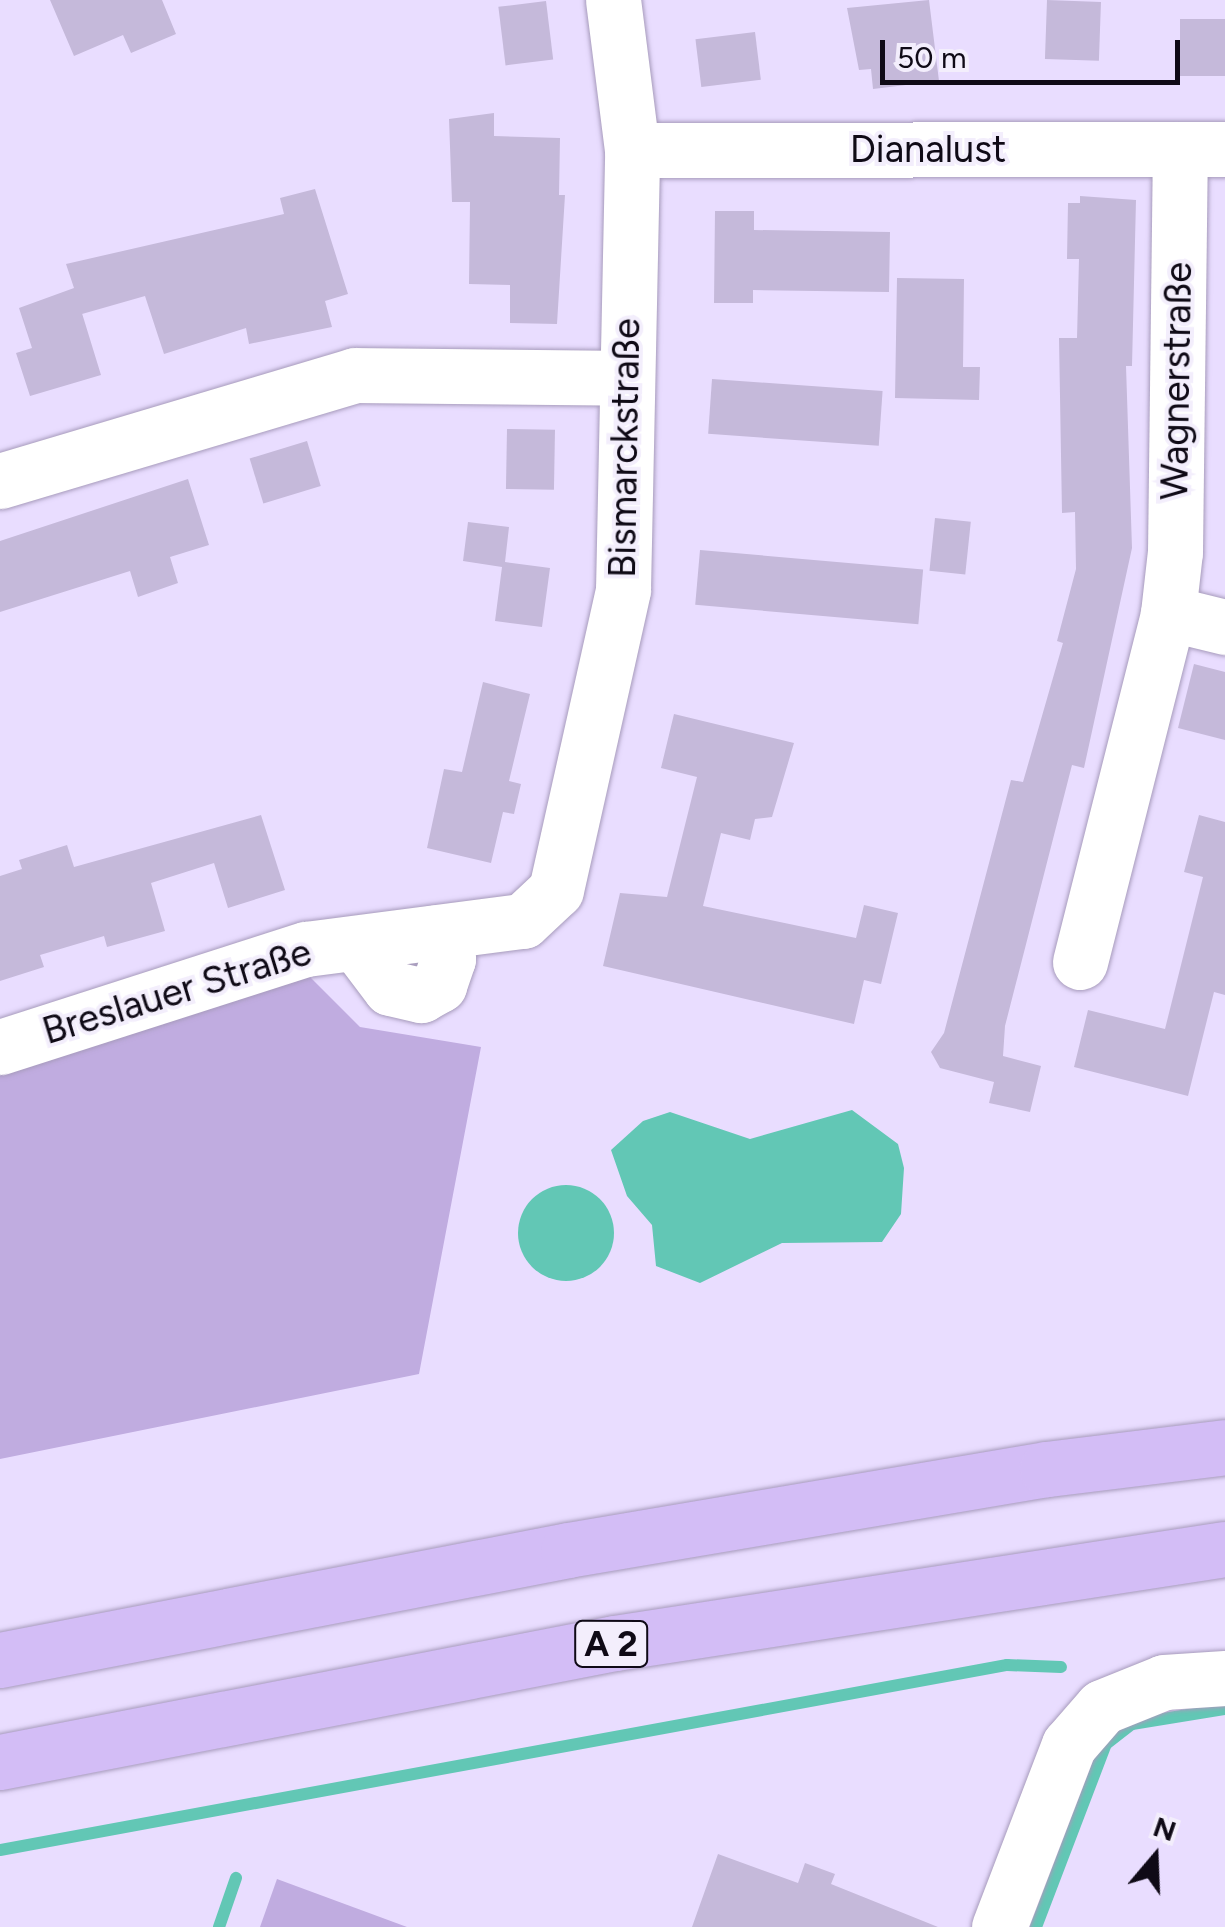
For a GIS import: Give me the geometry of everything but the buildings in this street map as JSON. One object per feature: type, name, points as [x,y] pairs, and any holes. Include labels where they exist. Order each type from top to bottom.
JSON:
[{"type":"highway","points":[[0,1660],[568,1550],[1047,1470],[1225,1447]]},
{"type":"highway","name":"A 2","points":[[0,1762],[615,1643],[1225,1549]]},
{"type":"street","name":"Bismarckstraße","points":[[556,890],[623,590],[632,150],[613,0]]},
{"type":"street","name":"Dianalust","points":[[632,150],[1202,149]]},
{"type":"street","name":"Wagnerstraße","points":[[1080,962],[1168,613],[1202,149]]},
{"type":"street","points":[[0,481],[355,375],[626,378]]},
{"type":"street","points":[[1168,613],[1225,627]]},
{"type":"street","name":"Breslauer Straße","points":[[0,1047],[306,949],[523,921],[556,890]]},
{"type":"street","points":[[999,1927],[1069,1745],[1102,1707],[1164,1682],[1225,1678]]},
{"type":"shaded area","points":[[310,977],[360,1027],[481,1047],[419,1374],[0,1459],[0,1074]]},
{"type":"shaded area","points":[[852,1110],[898,1144],[904,1168],[901,1214],[882,1242],[782,1243],[700,1283],[656,1266],[652,1225],[627,1196],[611,1150],[643,1121],[670,1112],[750,1139]]},
{"type":"shaded area","points":[[566,1185],[584,1189],[600,1199],[610,1215],[614,1233],[610,1251],[600,1267],[584,1277],[566,1281],[548,1277],[532,1267],[522,1251],[518,1233],[522,1215],[532,1199],[548,1189]]},
{"type":"shaded area","points":[[277,1879],[407,1927],[260,1927]]},
{"type":"waterway","points":[[0,1850],[1007,1665],[1061,1667]]},
{"type":"waterway","points":[[1036,1927],[1106,1744],[1132,1724],[1225,1709]]},
{"type":"waterway","points":[[219,1927],[236,1878]]}]
